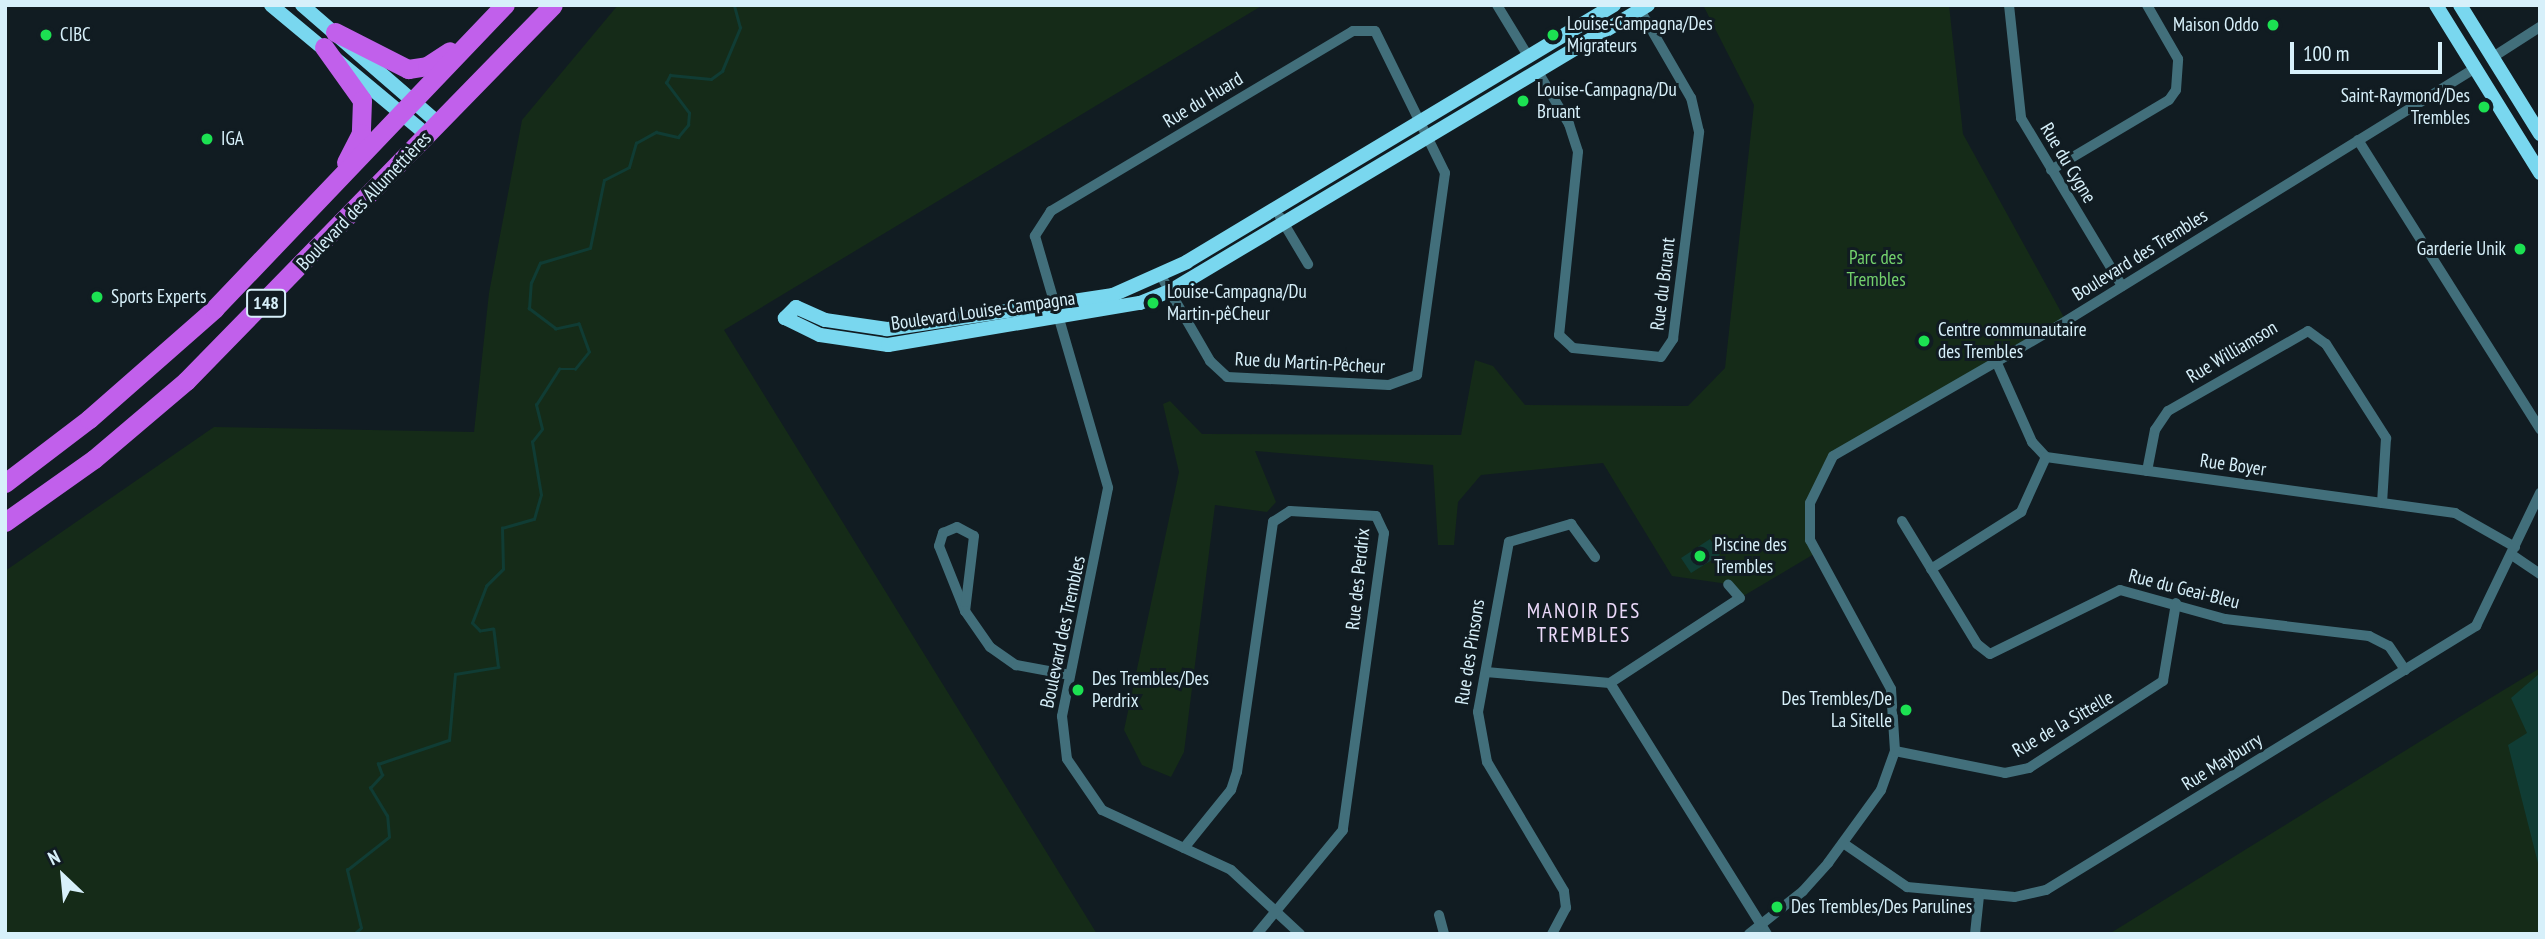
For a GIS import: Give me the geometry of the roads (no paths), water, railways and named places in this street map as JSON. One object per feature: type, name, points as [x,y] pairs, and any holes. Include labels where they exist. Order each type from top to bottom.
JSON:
[{"type":"highway","points":[[329,40],[388,64],[418,68],[441,60],[505,5]]},
{"type":"highway","name":"Boulevard des Allumettières","points":[[5,483],[167,353],[409,107],[505,5]]},
{"type":"highway","name":"Boulevard des Allumettières","points":[[5,522],[186,381],[553,5]]},
{"type":"highway","points":[[320,198],[356,145],[363,122],[359,92],[329,40]]},
{"type":"street","points":[[271,5],[329,40],[432,129]]},
{"type":"street","points":[[302,5],[329,40]]},
{"type":"street","points":[[1497,5],[1538,72]]},
{"type":"street","name":"Boulevard Louise-Campagna","points":[[1614,5],[1528,56],[1425,128],[1284,223],[1170,291],[1058,320],[888,345],[820,335],[785,318],[796,307],[825,320],[887,329],[1113,295],[1161,276],[1275,209],[1425,128],[1538,72],[1642,7]]},
{"type":"street","name":"Rue du Cygne","points":[[2009,5],[2021,117],[2122,286]]},
{"type":"street","points":[[2051,170],[2176,90],[2178,59],[2147,5]]},
{"type":"street","points":[[2436,5],[2540,173]]},
{"type":"street","points":[[2460,5],[2540,134]]},
{"type":"street","name":"Rue du Bruant","points":[[1538,72],[1578,152],[1559,335],[1573,348],[1661,357],[1673,339],[1699,132],[1691,98],[1642,7]]},
{"type":"street","points":[[2475,68],[2540,27]]},
{"type":"street","name":"Rue du Huard","points":[[1054,305],[1035,236],[1044,217],[1353,31],[1369,29],[1380,36],[1425,128]]},
{"type":"street","name":"Boulevard des Trembles","points":[[1749,934],[1764,930],[1803,891],[1843,843],[1881,790],[1895,751],[1891,689],[1819,567],[1810,540],[1810,503],[1824,467],[1842,448],[1996,362],[2475,68]]},
{"type":"street","name":"Rue du Martin-Pêcheur","points":[[1161,276],[1210,361],[1227,377],[1389,385],[1412,380],[1420,366],[1444,182],[1443,162],[1425,128]]},
{"type":"street","points":[[2358,140],[2540,429]]},
{"type":"street","points":[[1275,209],[1308,264]]},
{"type":"street","name":"Boulevard des Trembles","points":[[1054,305],[1108,488],[1070,675],[1062,731],[1078,782],[1112,817],[1231,870],[1278,908],[1300,934]]},
{"type":"street","name":"Rue Williamson","points":[[2147,471],[2155,430],[2168,411],[2308,331],[2326,344],[2386,438],[2382,503]]},
{"type":"street","points":[[1931,569],[2021,512],[2046,457],[2032,442],[1996,362]]},
{"type":"street","name":"Rue Boyer","points":[[2046,457],[2463,515],[2514,551],[2540,574]]},
{"type":"street","name":"Rue Mayburry","points":[[1843,843],[1907,887],[1979,896],[2026,896],[2055,886],[2483,619],[2540,493]]},
{"type":"street","name":"Rue des Perdrix","points":[[1184,848],[1231,790],[1237,772],[1273,522],[1290,512],[1376,516],[1384,533],[1343,830],[1278,908]]},
{"type":"street","name":"Rue du Geai-Bleu","points":[[1902,522],[1977,645],[1990,654],[2007,651],[2110,591],[2176,603],[2225,619],[2369,636],[2389,646],[2405,670]]},
{"type":"street","name":"Rue des Pinsons","points":[[1552,934],[1566,908],[1564,891],[1487,762],[1478,720],[1509,542],[1571,524],[1595,557]]},
{"type":"street","points":[[965,611],[975,544],[970,530],[957,527],[943,533],[939,546],[965,611],[1007,662],[1070,675]]},
{"type":"street","points":[[1486,672],[1610,684],[1740,598],[1728,584]]},
{"type":"street","name":"Rue de la Sittelle","points":[[1895,751],[2005,773],[2029,768],[2163,681],[2176,603]]},
{"type":"street","points":[[1610,684],[1764,930]]},
{"type":"street","points":[[1975,934],[1979,896]]},
{"type":"street","points":[[1258,934],[1278,908]]},
{"type":"street","points":[[1439,915],[1444,934]]},
{"type":"waterway","points":[[354,934],[361,928],[347,870],[389,837],[387,816],[370,788],[382,775],[378,764],[449,740],[455,674],[498,667],[493,629],[480,631],[472,623],[486,586],[503,569],[502,528],[534,519],[541,495],[532,442],[542,429],[536,405],[559,369],[575,369],[589,352],[579,324],[556,329],[529,309],[531,283],[540,263],[590,248],[604,180],[629,167],[636,143],[656,132],[678,137],[688,125],[689,113],[666,83],[670,75],[711,79],[722,71],[740,28],[734,5]]},
{"type":"waterway","points":[[311,934],[323,934]]},
{"type":"place","name":"Maison Oddo","points":[[2273,25]]},
{"type":"place","name":"CIBC","points":[[46,35]]},
{"type":"place","name":"Louise-Campagna/Des Migrateurs","points":[[1553,35]]},
{"type":"place","name":"Louise-Campagna/Du Bruant","points":[[1523,101]]},
{"type":"place","name":"Saint-Raymond/Des Trembles","points":[[2484,107]]},
{"type":"place","name":"IGA","points":[[207,139]]},
{"type":"place","name":"Garderie Unik","points":[[2520,249]]},
{"type":"place","name":"Sports Experts","points":[[97,297]]},
{"type":"place","name":"Louise-Campagna/Du Martin-pêCheur","points":[[1153,303]]},
{"type":"place","name":"Centre communautaire des Trembles","points":[[1924,341]]},
{"type":"place","name":"Piscine des Trembles","points":[[1700,556]]},
{"type":"place","name":"Des Trembles/Des Perdrix","points":[[1078,690]]},
{"type":"place","name":"Des Trembles/De La Sitelle","points":[[1906,710]]},
{"type":"place","name":"Des Trembles/Des Parulines","points":[[1777,907]]},
{"type":"district","name":"MANOIR DES TREMBLES","points":[[1584,623]]},
{"type":"park label","name":"Parc des Trembles","points":[[1876,269]]}]
